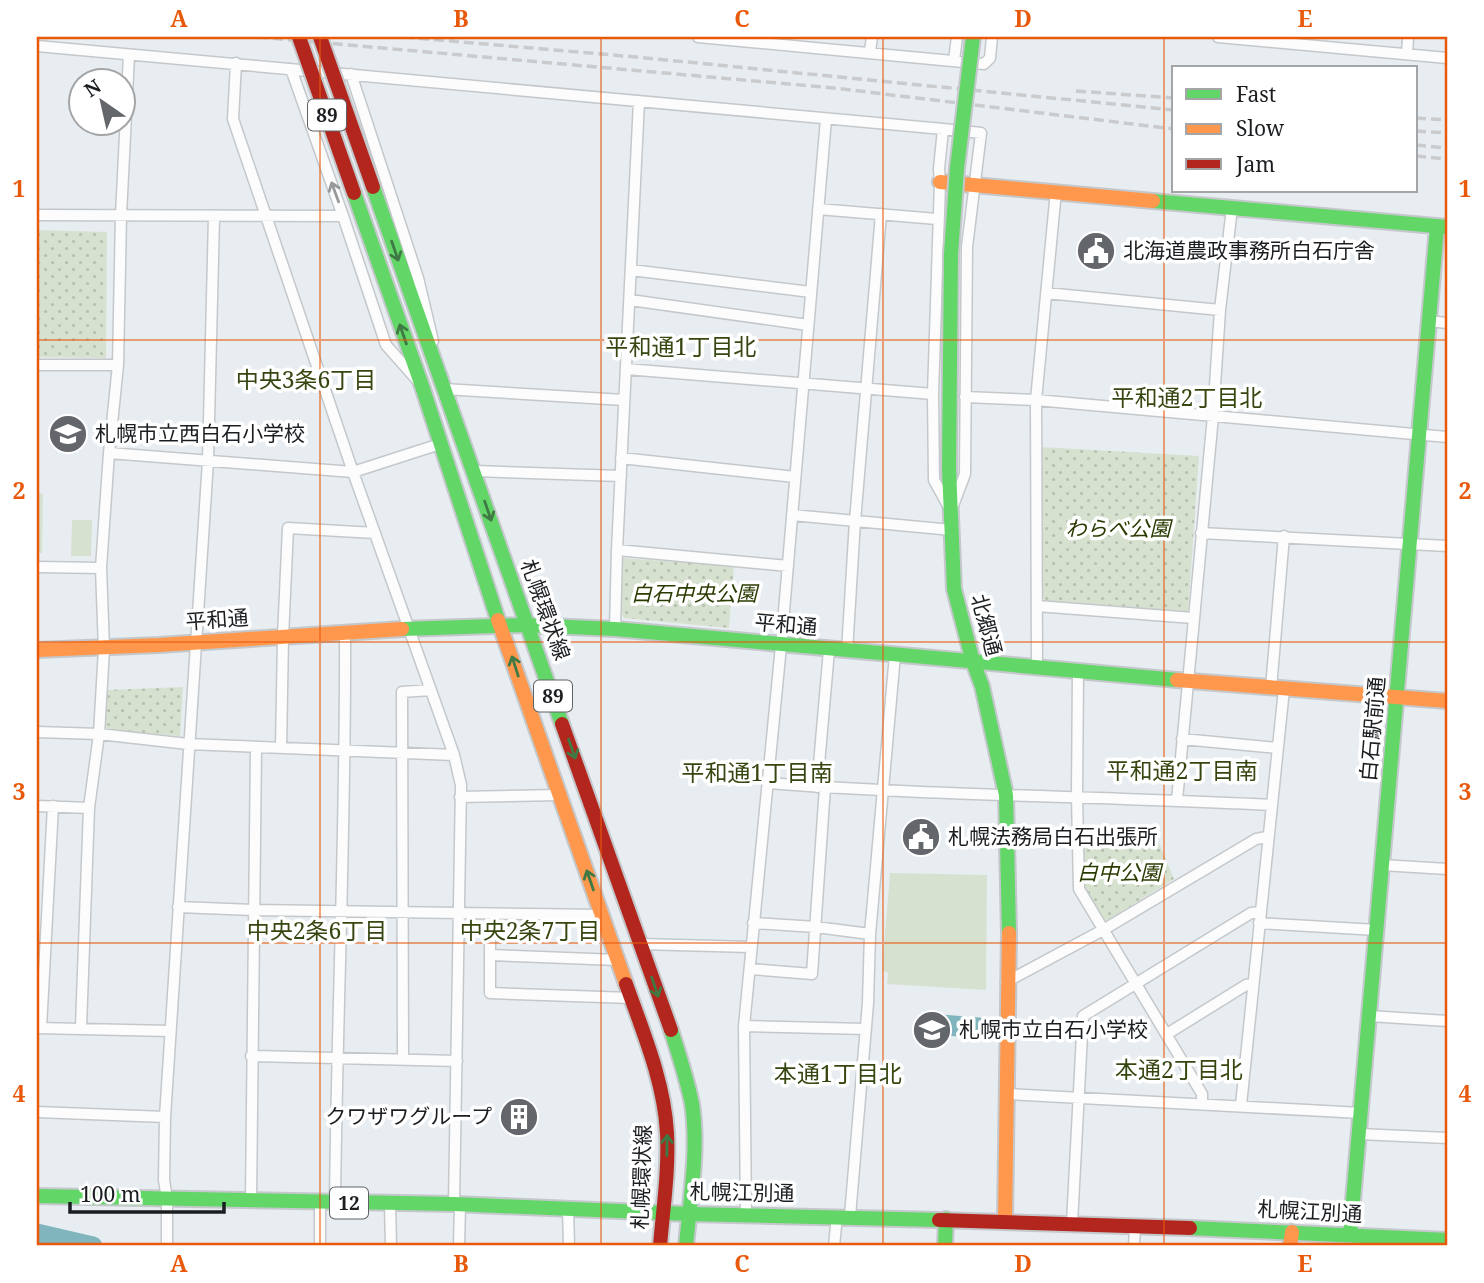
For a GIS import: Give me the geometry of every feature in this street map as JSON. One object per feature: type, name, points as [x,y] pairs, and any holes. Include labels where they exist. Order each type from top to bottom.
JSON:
[{"type":"main road","name":"札幌環状線","points":[[299,37],[422,386],[500,625],[654,1063],[664,1104],[667,1135],[666,1185],[660,1246]]},
{"type":"main road","name":"札幌環状線","points":[[320,37],[683,1065],[692,1105],[694,1145],[686,1246]]},
{"type":"main road","name":"北郷通","points":[[973,37],[954,214],[949,468],[954,589],[982,686],[1006,795],[1009,892],[1005,1222]]},
{"type":"main road","points":[[940,182],[1442,227]]},
{"type":"main road","name":"白石駅前通","points":[[1346,1239],[1361,1113],[1429,321],[1442,227]]},
{"type":"main road","name":"平和通","points":[[37,650],[104,649],[409,628],[528,625],[615,629],[781,646],[1447,701]]},
{"type":"main road","name":"札幌江別通","points":[[37,1196],[947,1219],[1135,1226],[1291,1239],[1447,1240]]},
{"type":"main road","points":[[945,1246],[947,1219]]},
{"type":"street","points":[[698,37],[768,40],[984,64],[987,62],[992,37]]},
{"type":"street","points":[[870,51],[872,37]]},
{"type":"street","points":[[954,60],[957,37]]},
{"type":"street","points":[[1218,37],[1447,58]]},
{"type":"street","points":[[1407,54],[1408,37]]},
{"type":"street","points":[[37,46],[981,133],[967,247],[965,474],[951,511]]},
{"type":"street","points":[[81,1027],[89,808],[99,734],[104,649],[101,568],[118,365],[128,55]]},
{"type":"street","points":[[236,64],[233,119],[353,472],[454,755],[461,785],[457,1061],[459,1246]]},
{"type":"street","points":[[291,69],[386,345],[422,386]]},
{"type":"street","points":[[351,74],[418,278],[431,327],[437,370]]},
{"type":"street","points":[[615,629],[639,101]]},
{"type":"street","points":[[746,1214],[744,1026],[781,646],[826,119]]},
{"type":"street","points":[[943,129],[937,219],[934,480],[951,511]]},
{"type":"street","points":[[1037,667],[1036,400],[1056,191]]},
{"type":"street","points":[[1177,800],[1213,416],[1220,310],[1232,208]]},
{"type":"street","points":[[818,209],[937,219]]},
{"type":"street","points":[[847,651],[881,214]]},
{"type":"street","points":[[37,215],[343,216]]},
{"type":"street","points":[[167,1246],[165,1117],[208,461],[214,217]]},
{"type":"street","points":[[631,270],[811,292]]},
{"type":"street","points":[[1046,293],[1220,310]]},
{"type":"street","points":[[630,300],[808,325]]},
{"type":"street","points":[[1429,321],[1447,323]]},
{"type":"street","points":[[37,365],[118,365]]},
{"type":"street","points":[[626,369],[933,394]]},
{"type":"street","points":[[444,389],[624,400]]},
{"type":"street","points":[[965,397],[1036,400],[1447,437]]},
{"type":"street","points":[[109,453],[353,472],[440,444]]},
{"type":"street","points":[[621,458],[795,477]]},
{"type":"street","points":[[475,471],[621,476]]},
{"type":"street","points":[[792,515],[952,530]]},
{"type":"street","points":[[281,748],[288,528],[375,533]]},
{"type":"street","points":[[1201,533],[1447,546]]},
{"type":"street","points":[[1241,1105],[1278,748],[1277,688],[1284,536]]},
{"type":"street","points":[[617,550],[788,566]]},
{"type":"street","points":[[37,567],[101,568]]},
{"type":"street","points":[[1037,606],[1193,618]]},
{"type":"street","points":[[320,1246],[328,1202],[337,1058],[346,751],[345,633]]},
{"type":"street","points":[[751,969],[813,974],[829,650]]},
{"type":"street","points":[[834,1246],[843,1216],[866,1029],[870,934],[895,655]]},
{"type":"street","points":[[1078,671],[1079,889],[1202,1094],[1202,1104]]},
{"type":"street","points":[[403,1059],[402,692],[431,690]]},
{"type":"street","points":[[37,732],[99,734],[188,744],[454,755]]},
{"type":"street","points":[[1182,739],[1278,748]]},
{"type":"street","points":[[251,1200],[256,747]]},
{"type":"street","points":[[768,783],[1271,804]]},
{"type":"street","points":[[460,797],[560,795]]},
{"type":"street","points":[[37,806],[89,808]]},
{"type":"street","points":[[53,806],[39,1028],[170,1031]]},
{"type":"street","points":[[1006,982],[1103,930],[1256,839],[1267,837]]},
{"type":"street","points":[[1382,865],[1447,869]]},
{"type":"street","points":[[178,907],[602,915]]},
{"type":"street","points":[[1072,1223],[1083,1016],[1251,913],[1260,912]]},
{"type":"street","points":[[490,914],[490,993],[631,998]]},
{"type":"street","points":[[754,923],[870,934]]},
{"type":"street","points":[[1259,923],[1377,930]]},
{"type":"street","points":[[640,944],[751,947]]},
{"type":"street","points":[[490,955],[618,960]]},
{"type":"street","points":[[1167,1034],[1246,985],[1253,984]]},
{"type":"street","points":[[1369,1017],[1447,1021]]},
{"type":"street","points":[[744,1026],[866,1029]]},
{"type":"street","points":[[251,1056],[457,1061]]},
{"type":"street","points":[[1007,1094],[1361,1113]]},
{"type":"street","points":[[37,1112],[165,1117]]},
{"type":"street","points":[[1359,1134],[1447,1138]]},
{"type":"street","points":[[390,1204],[391,1246]]},
{"type":"street","points":[[568,1209],[569,1246]]},
{"type":"street","points":[[1134,1246],[1135,1226]]},
{"type":"green space","points":[[37,230],[107,232],[106,358],[37,357]]},
{"type":"green space","points":[[37,432],[38,493],[43,494],[42,553],[37,553]]},
{"type":"green space","name":"わらべ公園","points":[[1040,447],[1199,456],[1188,612],[1045,601]]},
{"type":"green space","points":[[72,520],[92,520],[91,556],[71,556]]},
{"type":"green space","name":"白石中央公園","points":[[622,558],[734,566],[729,628],[624,618],[620,610]]},
{"type":"green space","points":[[183,687],[180,736],[104,730],[107,690]]},
{"type":"green space","name":"白中公園","points":[[1156,836],[1174,879],[1108,920],[1103,919],[1085,888],[1083,848],[1095,849],[1095,839]]},
{"type":"green space","points":[[890,873],[987,875],[986,990],[887,984],[888,973],[882,970]]},
{"type":"water","points":[[935,1014],[985,1018],[984,1038],[934,1035]]},
{"type":"waterway","points":[[37,1233],[93,1246]]},
{"type":"railway","points":[[258,37],[834,88],[1172,129]]},
{"type":"railway","points":[[404,37],[1172,110]]},
{"type":"railway","points":[[1076,91],[1172,98]]},
{"type":"railway","points":[[1418,118],[1447,120]]},
{"type":"railway","points":[[1418,131],[1447,133]]},
{"type":"railway","points":[[1418,145],[1447,148]]},
{"type":"railway","points":[[1418,156],[1447,159]]},
{"type":"traffic: fast","points":[[949,468],[951,254],[957,168],[973,37]]},
{"type":"traffic: fast","points":[[373,187],[562,724]]},
{"type":"traffic: fast","points":[[354,193],[422,386],[498,620]]},
{"type":"traffic: fast","points":[[1153,201],[1447,227]]},
{"type":"traffic: fast","points":[[1350,1235],[1437,227]]},
{"type":"traffic: fast","points":[[949,468],[954,589],[982,686],[1006,795],[1009,933]]},
{"type":"traffic: fast","points":[[402,629],[525,625],[615,629],[1177,680]]},
{"type":"traffic: fast","points":[[671,1030],[688,1085],[694,1121],[693,1175],[686,1246]]},
{"type":"traffic: fast","points":[[37,1196],[454,1204],[689,1214],[939,1220]]},
{"type":"traffic: fast","points":[[945,1246],[946,1219]]},
{"type":"traffic: fast","points":[[1190,1228],[1447,1240]]},
{"type":"traffic: slow","points":[[940,182],[1153,201]]},
{"type":"traffic: slow","points":[[498,620],[626,984]]},
{"type":"traffic: slow","points":[[37,650],[402,629]]},
{"type":"traffic: slow","points":[[1177,680],[1447,701]]},
{"type":"traffic: slow","points":[[1005,1222],[1009,933]]},
{"type":"traffic: slow","points":[[1290,1246],[1292,1232]]},
{"type":"traffic: jam","points":[[299,37],[354,193]]},
{"type":"traffic: jam","points":[[320,37],[373,187]]},
{"type":"traffic: jam","points":[[562,724],[671,1030]]},
{"type":"traffic: jam","points":[[626,984],[652,1057],[665,1114],[667,1161],[660,1246]]},
{"type":"traffic: jam","points":[[939,1220],[1190,1228]]},
{"type":"place","name":"北海道農政事務所白石庁舎","points":[[1096,251]]},
{"type":"place","name":"札幌市立西白石小学校","points":[[68,434]]},
{"type":"place","name":"札幌法務局白石出張所","points":[[921,837]]},
{"type":"place","name":"札幌市立白石小学校","points":[[932,1030]]},
{"type":"place","name":"クワザワグループ","points":[[519,1117]]},
{"type":"district","name":"平和通1丁目北","points":[[681,347]]},
{"type":"district","name":"中央3条6丁目","points":[[306,380]]},
{"type":"district","name":"平和通2丁目北","points":[[1187,398]]},
{"type":"district","name":"平和通2丁目南","points":[[1182,771]]},
{"type":"district","name":"平和通1丁目南","points":[[757,773]]},
{"type":"district","name":"中央2条6丁目","points":[[317,931]]},
{"type":"district","name":"中央2条7丁目","points":[[530,931]]},
{"type":"district","name":"本通2丁目北","points":[[1179,1070]]},
{"type":"district","name":"本通1丁目北","points":[[838,1074]]}]
